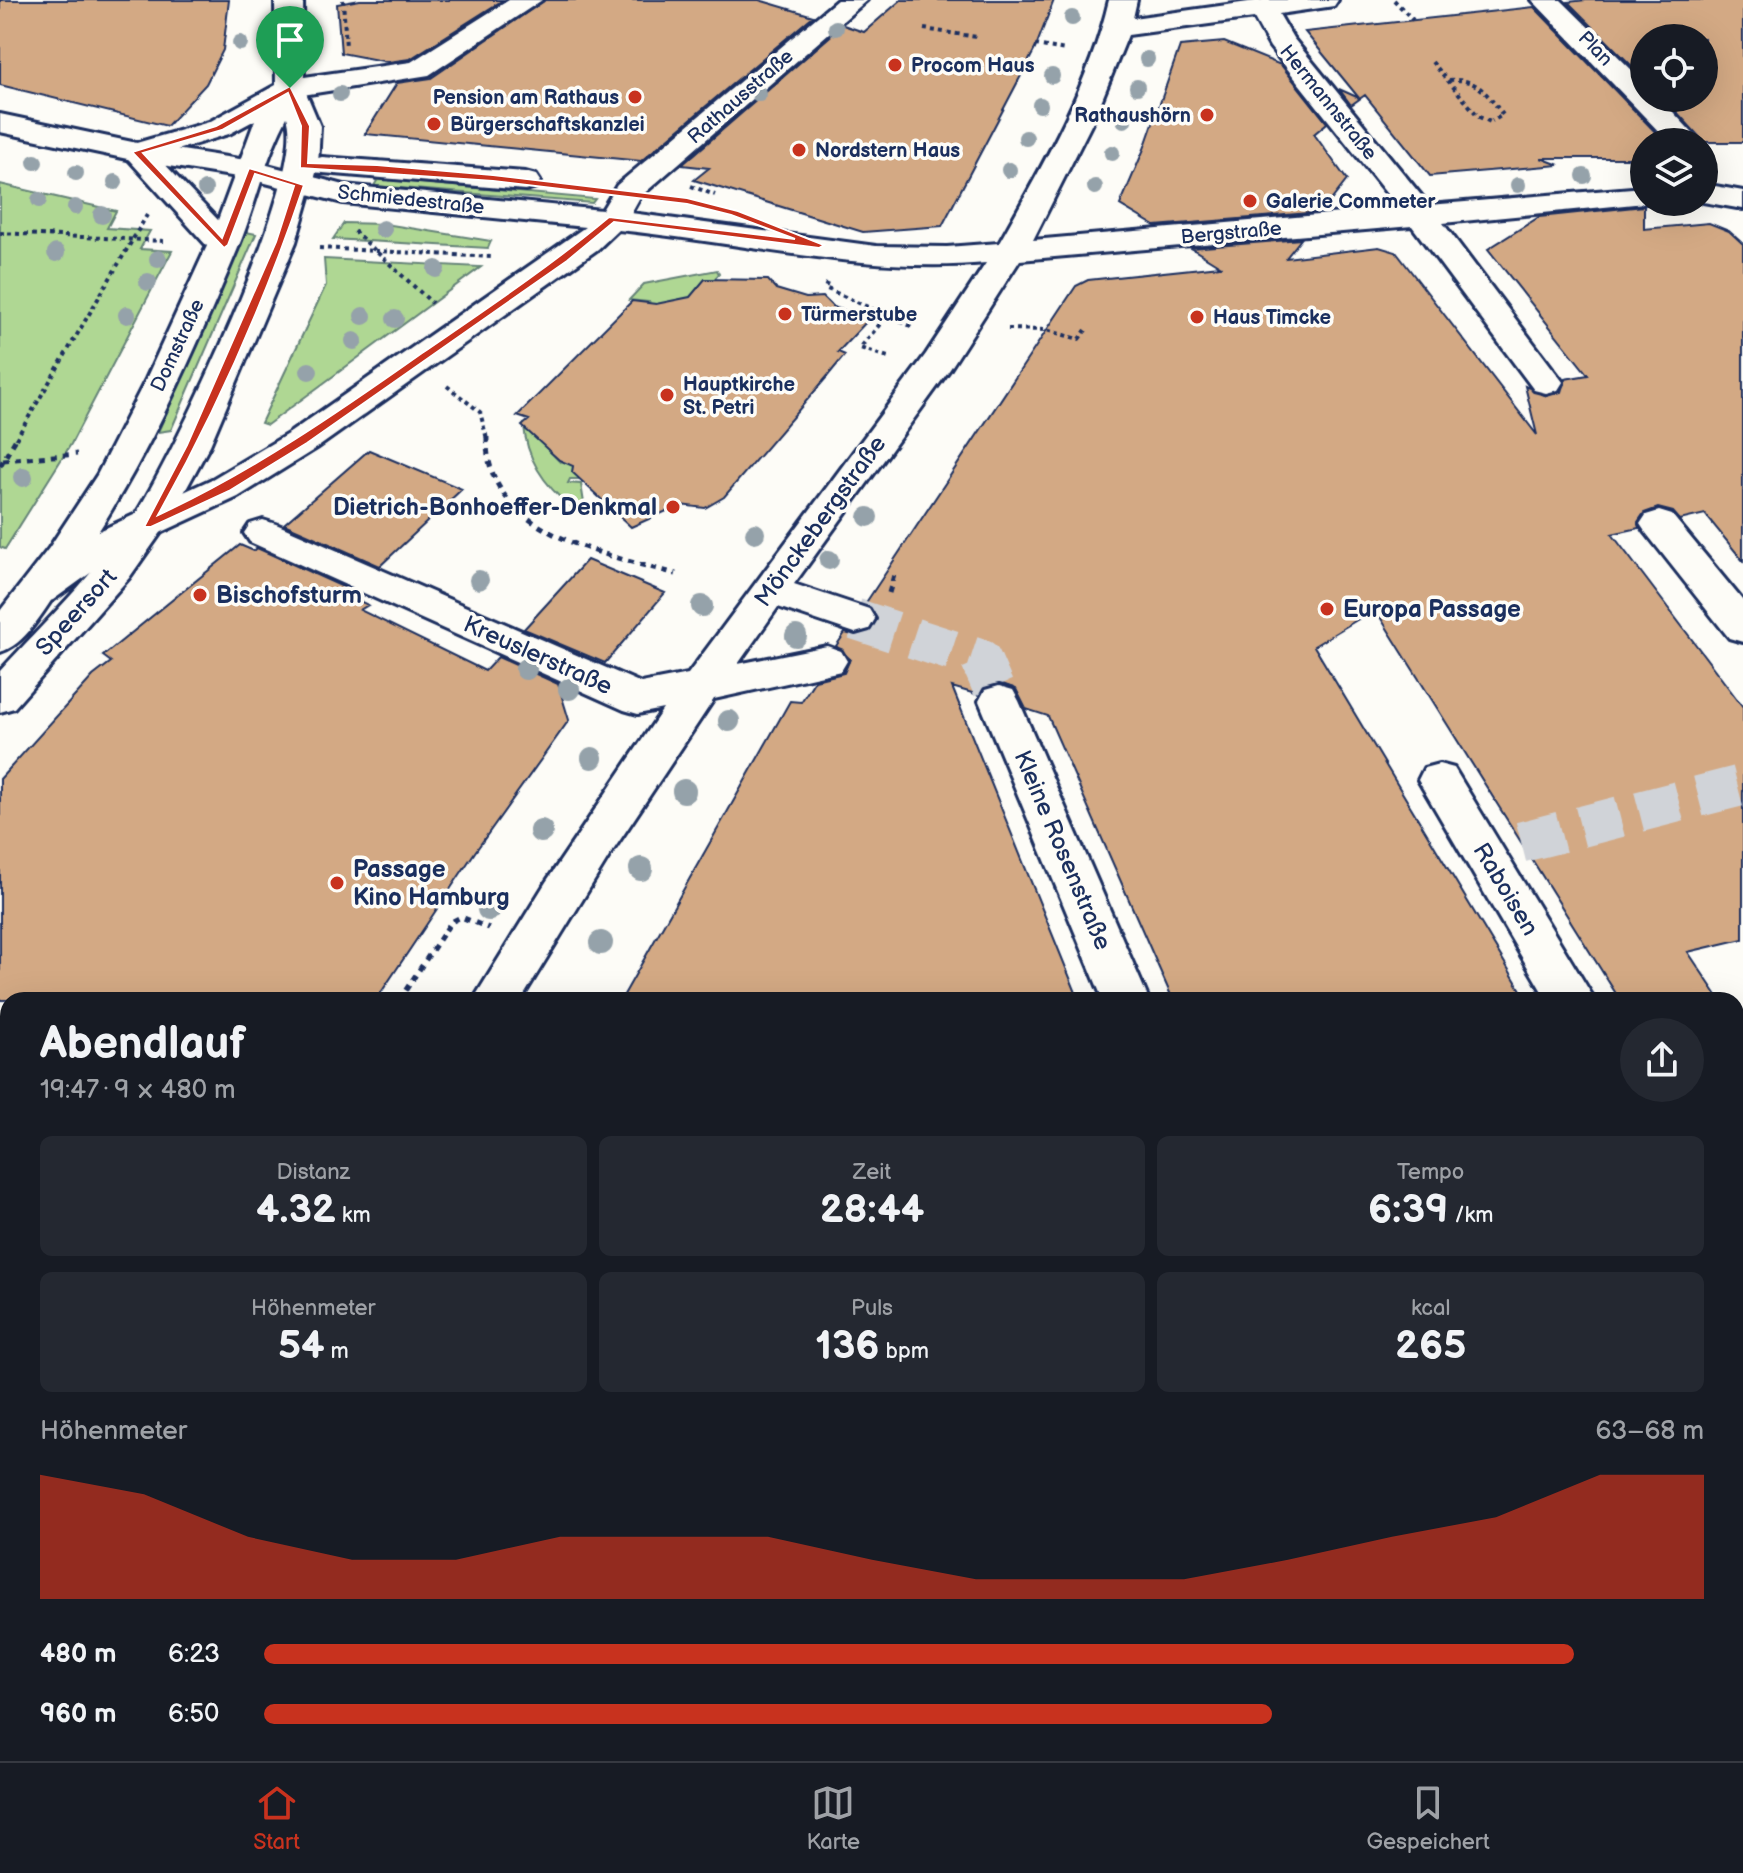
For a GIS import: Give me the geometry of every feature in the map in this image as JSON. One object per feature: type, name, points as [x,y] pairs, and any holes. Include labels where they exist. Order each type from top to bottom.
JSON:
[{"type":"street","points":[[148,524],[192,445],[280,242],[301,175],[305,126],[290,88],[289,0]]},
{"type":"street","points":[[224,245],[137,152],[219,128],[290,88],[419,69],[528,0]]},
{"type":"street","points":[[814,0],[848,4]]},
{"type":"street","points":[[1120,14],[1263,9],[1324,0]]},
{"type":"street","name":"Plan","points":[[1546,0],[1630,84]]},
{"type":"street","name":"Rathausstraße","points":[[612,200],[848,4]]},
{"type":"street","name":"Hermannstraße","points":[[1263,9],[1280,41],[1421,216],[1546,382]]},
{"type":"street","name":"Mönckebergstraße","points":[[501,992],[700,687],[963,328],[1012,251],[1062,159],[1120,14]]},
{"type":"street","points":[[1311,80],[1341,76]]},
{"type":"street","name":"Domstraße","points":[[39,590],[98,505],[127,450],[224,245],[270,114],[290,88]]},
{"type":"street","name":"Plan","points":[[1657,112],[1673,128]]},
{"type":"street","name":"Schmiedestraße","points":[[0,123],[137,152],[301,175],[420,204],[612,200]]},
{"type":"street","name":"Schmiedestraße","points":[[301,175],[377,167],[553,184]]},
{"type":"street","name":"Bergstraße","points":[[612,200],[893,258],[1012,251],[1630,197]]},
{"type":"street","name":"Speersort","points":[[0,638],[39,590],[108,542],[225,488],[293,447],[564,259],[612,200]]},
{"type":"street","name":"Speersort","points":[[0,697],[116,569],[148,524]]},
{"type":"street","points":[[1659,524],[1743,628]]},
{"type":"street","name":"Kreuslerstraße","points":[[263,533],[638,699],[827,661]]},
{"type":"street","points":[[770,590],[855,619]]},
{"type":"street","name":"Kleine Rosenstraße","points":[[999,701],[1123,992]]},
{"type":"street","name":"Raboisen","points":[[1439,780],[1502,847],[1568,992]]},
{"type":"path","points":[[1394,0],[1413,20]]},
{"type":"path","points":[[924,29],[977,37]]},
{"type":"path","points":[[1432,62],[1479,117],[1492,122],[1503,115],[1476,81],[1466,78],[1448,80]]},
{"type":"path","points":[[685,182],[722,197],[719,201]]},
{"type":"path","points":[[1,462],[151,208]]},
{"type":"path","points":[[344,223],[380,252],[442,312]]},
{"type":"path","points":[[0,233],[167,241]]},
{"type":"path","points":[[313,248],[504,258]]},
{"type":"path","points":[[829,278],[825,288],[917,329]]},
{"type":"path","points":[[864,344],[890,312]]},
{"type":"path","points":[[1001,329],[1046,330],[1079,339],[1086,330]]},
{"type":"path","points":[[438,382],[475,405],[486,423],[488,460],[499,487],[530,522],[579,546],[676,574]]},
{"type":"path","points":[[1,462],[79,454]]},
{"type":"path","points":[[404,992],[451,922],[461,917],[497,931]]},
{"type":"green space","points":[[378,179],[595,199],[592,203],[374,186]]},
{"type":"green space","points":[[0,184],[116,211],[107,228],[150,231],[140,249],[172,251],[71,444],[5,549],[0,547]]},
{"type":"green space","points":[[344,223],[385,224],[491,241],[488,248],[333,239]]},
{"type":"green space","points":[[246,232],[256,234],[171,430],[158,432]]},
{"type":"green space","points":[[324,259],[481,267],[267,425],[261,423],[326,285]]},
{"type":"green space","points":[[717,270],[719,274],[691,303],[646,306],[649,302],[629,300],[644,284]]},
{"type":"green space","points":[[524,425],[560,462],[568,458],[592,466],[580,479],[570,479],[568,483],[581,484],[584,503],[573,509],[546,482],[533,461]]},
{"type":"building","points":[[0,0],[229,0],[223,50],[206,84],[167,126],[0,85]]},
{"type":"building","points":[[360,0],[503,0],[410,59],[388,62],[341,53],[337,4]]},
{"type":"building","points":[[545,0],[759,0],[813,16],[641,161],[365,134],[397,83],[431,78]]},
{"type":"building","points":[[901,0],[1054,0],[1035,49],[942,226],[863,232],[694,180],[709,168],[682,165],[843,25],[864,32]]},
{"type":"building","points":[[1743,0],[1743,142],[1718,142],[1718,128],[1691,128],[1677,112],[1718,112],[1718,24],[1630,24],[1630,64],[1568,2]]},
{"type":"building","points":[[1534,7],[1630,106],[1630,112],[1636,112],[1651,128],[1630,128],[1630,158],[1541,158],[1559,165],[1430,176],[1365,95],[1351,105],[1339,89],[1359,98],[1305,32]]},
{"type":"building","points":[[1224,42],[1281,65],[1327,123],[1314,134],[1347,180],[1322,212],[1155,226],[1120,205],[1144,149],[1180,46]]},
{"type":"building","points":[[1630,207],[1630,216],[1644,216],[1644,229],[1709,223],[1729,231],[1743,244],[1743,561],[1705,514],[1680,520],[1673,512],[1658,508],[1644,513],[1638,522],[1639,528],[1612,534],[1743,707],[1743,939],[1688,952],[1715,992],[1615,992],[1375,609],[1314,646],[1522,992],[1169,992],[1048,716],[1026,709],[1016,689],[1000,683],[984,687],[979,695],[952,687],[1076,992],[626,992],[790,701],[801,702],[815,680],[844,673],[850,659],[836,646],[845,633],[856,636],[872,631],[878,617],[865,604],[1076,286],[1088,280],[1220,266],[1191,248],[1301,239],[1286,258],[1379,247],[1396,252],[1537,435],[1525,386],[1547,396],[1561,392],[1565,379],[1588,375],[1488,249],[1539,217]]},
{"type":"building","name":"Hauptkirche St. Petri","points":[[705,279],[768,280],[776,289],[806,298],[823,297],[833,307],[870,318],[838,352],[845,355],[724,497],[705,508],[680,505],[631,527],[572,472],[573,466],[559,460],[522,426],[529,420],[517,416],[632,301],[656,304],[690,297]]},
{"type":"building","points":[[369,450],[462,489],[380,566],[284,524]]},
{"type":"building","points":[[240,545],[254,551],[257,548],[354,592],[349,596],[368,605],[360,610],[485,671],[498,657],[558,684],[569,720],[475,852],[381,992],[0,992],[0,779],[93,676],[111,662],[103,656]]},
{"type":"building","points":[[587,560],[665,593],[605,663],[524,629]]},
{"type":"tunnel","points":[[855,619],[981,660],[999,701]]},
{"type":"tunnel","points":[[1521,842],[1743,785]]},
{"type":"place","name":"Procom Haus","points":[[895,65]]},
{"type":"place","name":"Pension am Rathaus","points":[[635,97]]},
{"type":"place","name":"Rathaushörn","points":[[1207,115]]},
{"type":"place","name":"Bürgerschaftskanzlei","points":[[434,124]]},
{"type":"place","name":"Nordstern Haus","points":[[799,150]]},
{"type":"place","name":"Galerie Commeter","points":[[1250,201]]},
{"type":"place","name":"Türmerstube","points":[[785,314]]},
{"type":"place","name":"Haus Timcke","points":[[1197,317]]},
{"type":"place","name":"Hauptkirche St. Petri","points":[[667,395]]},
{"type":"place","name":"Dietrich-Bonhoeffer-Denkmal","points":[[673,507]]},
{"type":"place","name":"Bischofsturm","points":[[200,595]]},
{"type":"place","name":"Europa Passage","points":[[1327,609]]},
{"type":"place","name":"Passage Kino Hamburg","points":[[337,883]]},
{"type":"route","points":[[290,88],[305,126],[303,166],[377,167],[628,192],[687,201],[734,213],[819,245],[612,219],[564,259],[304,440],[225,488],[148,524],[192,445],[280,242],[299,185],[252,170],[224,245],[178,200],[137,152],[219,128],[290,88]]}]
